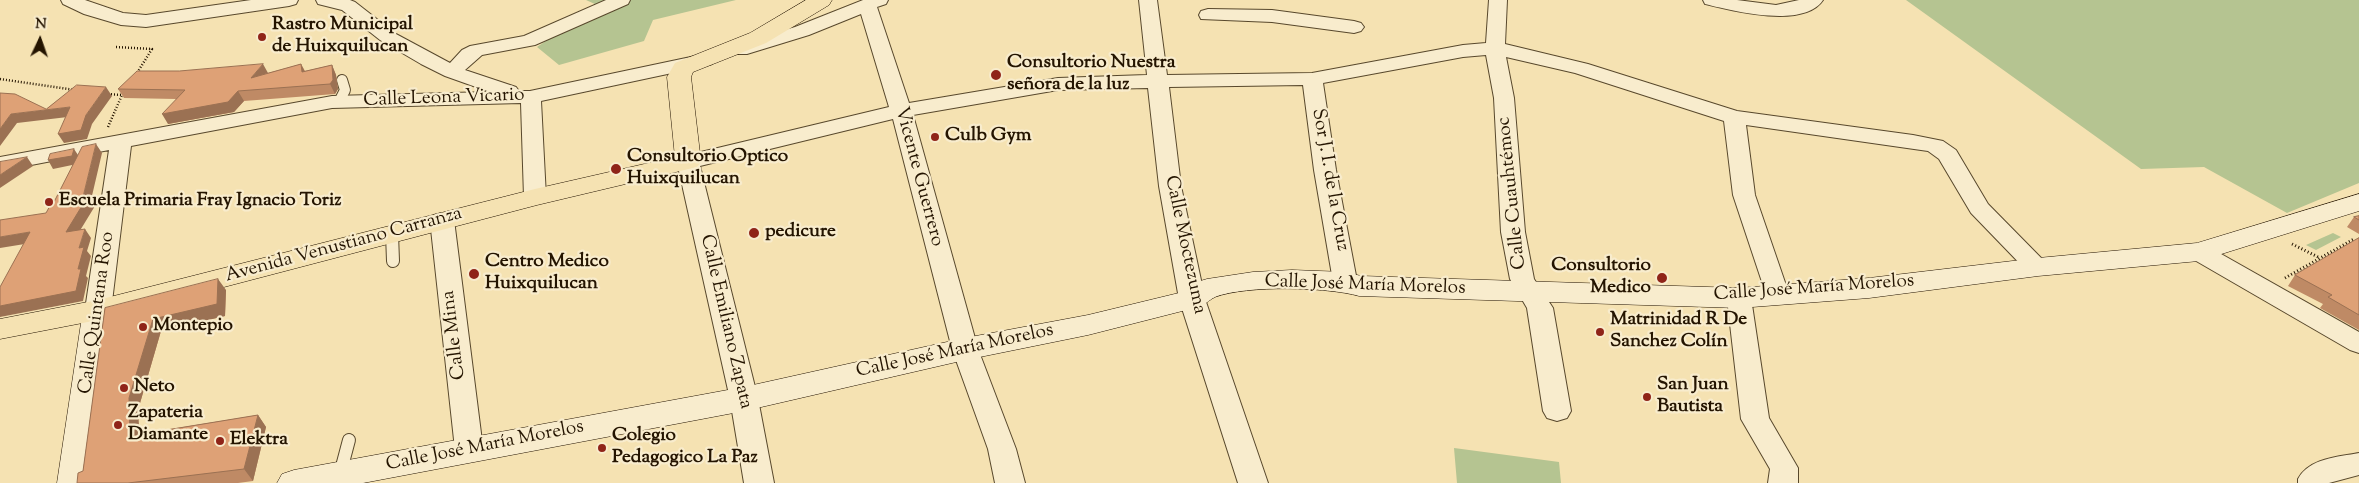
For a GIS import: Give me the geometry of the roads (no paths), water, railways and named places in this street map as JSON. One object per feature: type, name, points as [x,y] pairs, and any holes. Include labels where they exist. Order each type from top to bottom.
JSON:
[{"type":"main road","points":[[688,162],[679,76],[686,64],[758,38],[820,0]]},
{"type":"main road","name":"Avenida Venustiano Carranza","points":[[0,329],[98,310],[442,220],[688,162]]},
{"type":"main road","name":"Calle José María Morelos","points":[[294,483],[744,399],[966,349],[1088,325],[1192,299],[1207,288],[1292,279],[1345,282],[1359,286],[1531,293],[1739,298],[1869,288],[2038,267],[2199,252],[2359,202]]},
{"type":"main road","name":"Calle Quintana Roo","points":[[74,483],[98,310]]},
{"type":"street","points":[[70,0],[91,10],[121,19],[146,21],[290,0]]},
{"type":"street","points":[[324,0],[347,4],[355,8],[376,29],[432,63],[488,86],[530,97],[533,110],[535,197]]},
{"type":"street","points":[[452,72],[468,54],[477,50],[528,40],[550,33],[621,0]]},
{"type":"street","name":"Calle Moctezuma","points":[[1148,0],[1177,228],[1192,299],[1253,483]]},
{"type":"street","name":"Calle Cuauhtémoc","points":[[1498,0],[1496,48],[1504,98],[1514,232],[1522,279],[1540,308],[1557,411]]},
{"type":"street","points":[[1712,0],[1782,12],[1800,8],[1814,0]]},
{"type":"street","name":"Calle Leona Vicario","points":[[0,164],[339,102],[530,97],[686,64],[802,31],[873,3]]},
{"type":"street","name":"Vicente Guerrero","points":[[873,3],[966,349],[1002,449],[1010,483]]},
{"type":"street","points":[[1208,15],[1272,8],[1354,27]]},
{"type":"street","points":[[688,162],[901,111],[1058,84],[1312,79],[1463,50],[1496,48],[1581,68],[1734,117],[1913,140],[1935,146],[1948,156],[1979,208],[2038,267]]},
{"type":"street","name":"Sor J. I. de la Cruz","points":[[1312,79],[1325,170],[1345,282]]},
{"type":"street","points":[[1734,117],[1744,195],[1777,294]]},
{"type":"street","name":"Calle Quintana Roo","points":[[98,310],[111,145]]},
{"type":"street","name":"Calle Emiliano Zapata","points":[[688,162],[744,399],[759,483]]},
{"type":"street","name":"Calle Mina","points":[[442,220],[468,449]]},
{"type":"street","points":[[2199,252],[2359,344]]},
{"type":"street","points":[[1739,298],[1755,419],[1784,468],[1783,483]]},
{"type":"street","points":[[2313,483],[2312,479],[2325,471],[2359,464]]},
{"type":"lane","points":[[339,102],[345,90],[342,80]]},
{"type":"lane","points":[[392,234],[393,262]]},
{"type":"lane","points":[[340,474],[349,440]]},
{"type":"place","name":"Rastro Municipal de Huixquilucan","points":[[262,37]]},
{"type":"place","name":"Consultorio Nuestra señora de la luz","points":[[996,75]]},
{"type":"place","name":"Culb Gym","points":[[935,137]]},
{"type":"place","name":"Consultorio Optico Huixquilucan","points":[[616,169]]},
{"type":"place","name":"Escuela Primaria Fray Ignacio Toriz","points":[[49,202]]},
{"type":"place","name":"pedicure","points":[[754,233]]},
{"type":"place","name":"Centro Medico Huixquilucan","points":[[474,274]]},
{"type":"place","name":"Consultorio Medico","points":[[1662,278]]},
{"type":"place","name":"Montepio","points":[[143,327]]},
{"type":"place","name":"Matrinidad R De Sanchez Colín","points":[[1600,332]]},
{"type":"place","name":"Neto","points":[[124,388]]},
{"type":"place","name":"San Juan Bautista","points":[[1647,397]]},
{"type":"place","name":"Zapateria Diamante","points":[[118,425]]},
{"type":"place","name":"Elektra","points":[[220,441]]},
{"type":"place","name":"Colegio Pedagogico La Paz","points":[[602,448]]}]
